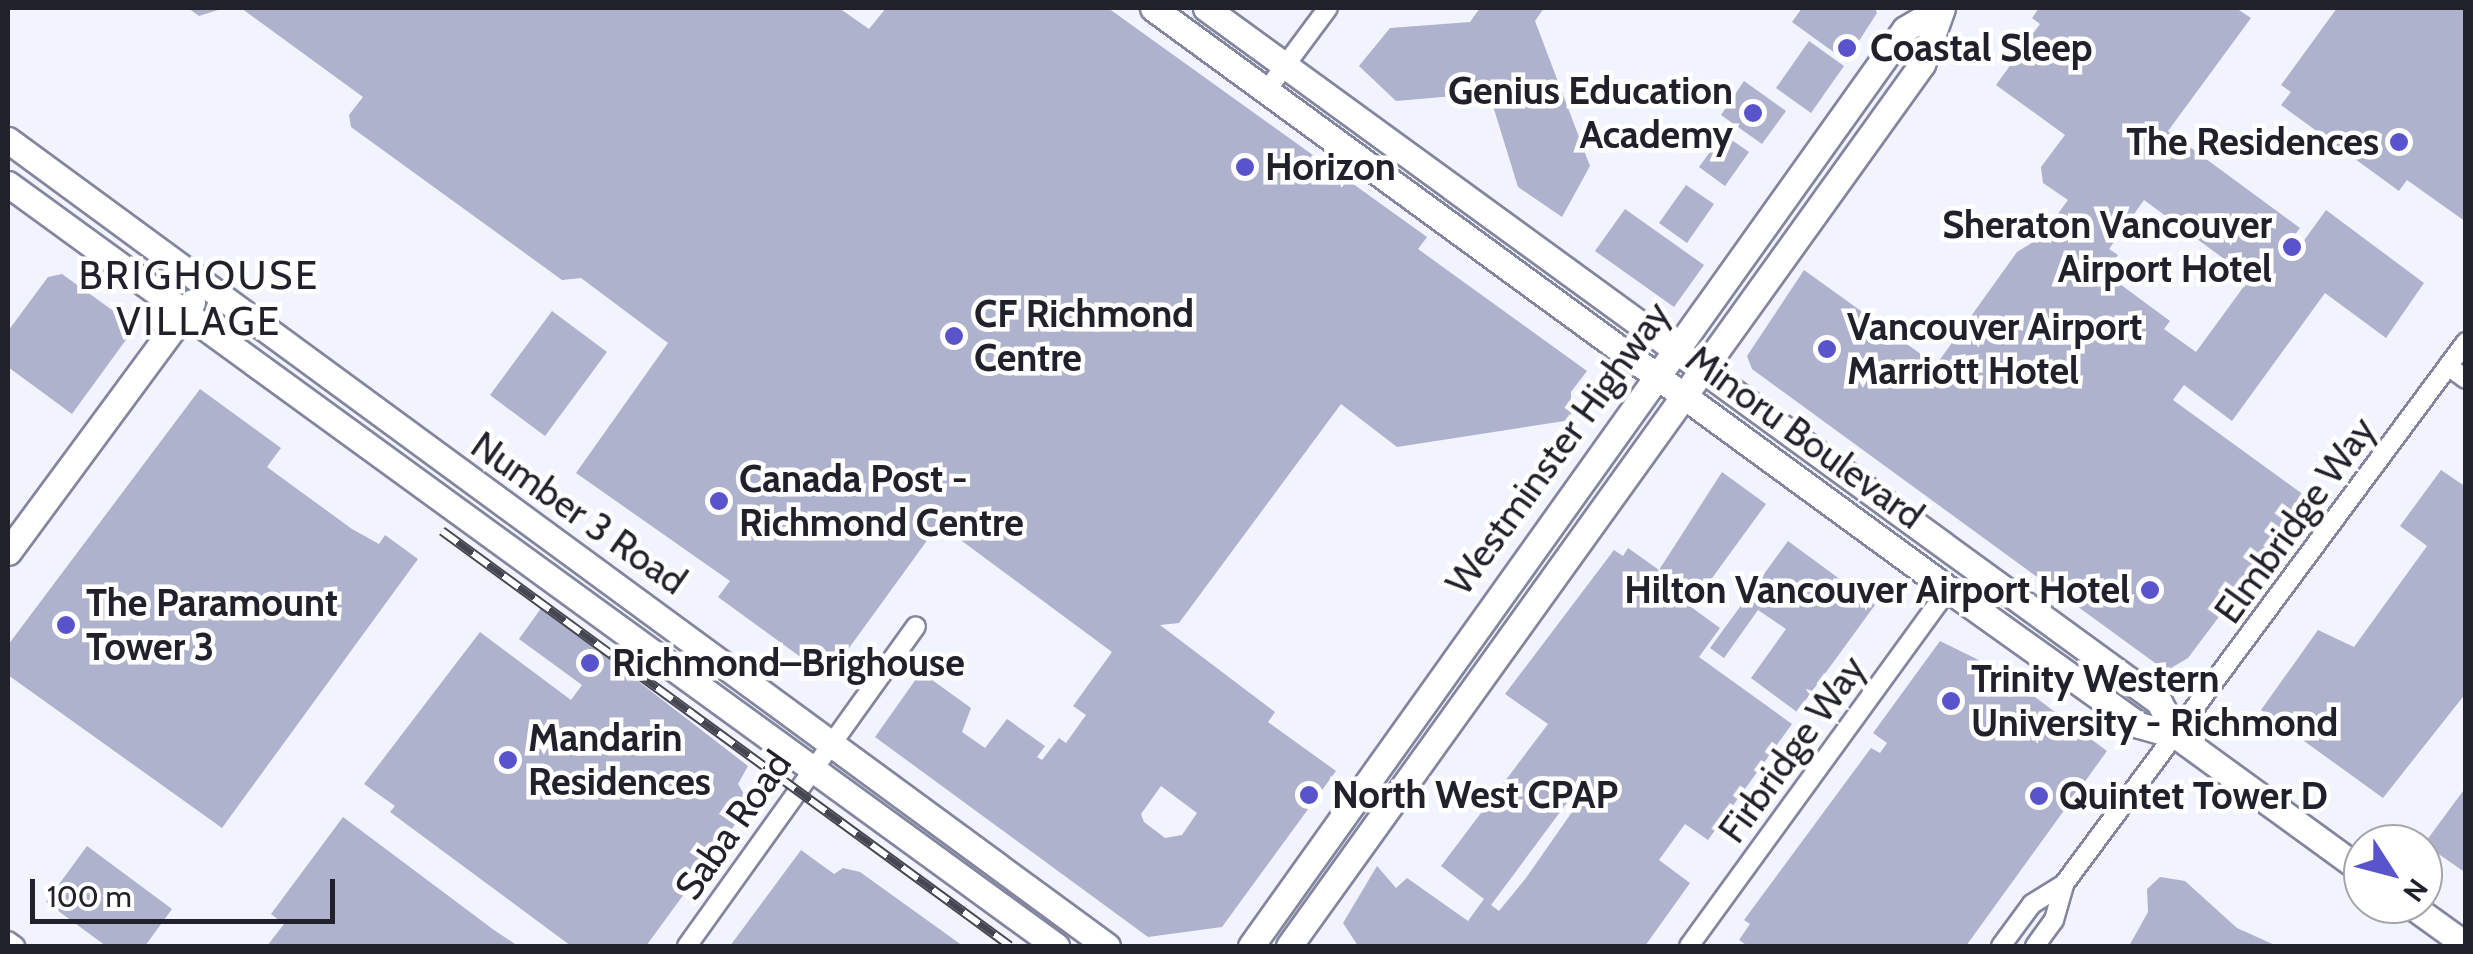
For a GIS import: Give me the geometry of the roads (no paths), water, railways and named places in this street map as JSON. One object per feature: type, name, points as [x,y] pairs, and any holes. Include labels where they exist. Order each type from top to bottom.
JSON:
[{"type":"main road","name":"Minoru Boulevard","points":[[1153,8],[2139,725],[2177,736],[2343,856]]},
{"type":"main road","name":"Minoru Boulevard","points":[[1206,8],[2160,702],[2177,736]]},
{"type":"main road","name":"Westminster Highway","points":[[1290,946],[1922,64],[1941,8]]},
{"type":"main road","name":"Westminster Highway","points":[[1251,946],[1905,29],[1941,8]]},
{"type":"main road","name":"Number 3 Road","points":[[8,140],[1107,946]]},
{"type":"main road","name":"Number 3 Road","points":[[8,184],[1056,946]]},
{"type":"main road","points":[[8,552],[204,286]]},
{"type":"main road","points":[[2438,924],[2466,944]]},
{"type":"street","points":[[1268,90],[1328,8]]},
{"type":"street","name":"Elmbridge Way","points":[[2064,884],[2466,342]]},
{"type":"street","points":[[2448,366],[2466,378]]},
{"type":"street","name":"Firbridge Way","points":[[1689,946],[1948,588]]},
{"type":"street","name":"Saba Road","points":[[687,946],[916,626]]},
{"type":"street","points":[[2002,946],[2032,904],[2064,884]]},
{"type":"street","points":[[2035,946],[2054,920],[2064,884]]},
{"type":"street","points":[[8,941],[15,946]]},
{"type":"railway","points":[[442,531],[1010,946]]},
{"type":"place","name":"Coastal Sleep","points":[[1847,48]]},
{"type":"place","name":"Genius Education Academy","points":[[1753,113]]},
{"type":"place","name":"The Residences","points":[[2399,142]]},
{"type":"place","name":"Horizon","points":[[1245,167]]},
{"type":"place","name":"Sheraton Vancouver Airport Hotel","points":[[2292,247]]},
{"type":"place","name":"CF Richmond Centre","points":[[954,336]]},
{"type":"place","name":"Vancouver Airport Marriott Hotel","points":[[1827,349]]},
{"type":"place","name":"Canada Post - Richmond Centre","points":[[719,501]]},
{"type":"place","name":"Hilton Vancouver Airport Hotel","points":[[2150,590]]},
{"type":"place","name":"The Paramount Tower 3","points":[[66,625]]},
{"type":"place","name":"Richmond–Brighouse","points":[[590,663]]},
{"type":"place","name":"Trinity Western University - Richmond","points":[[1951,701]]},
{"type":"place","name":"Mandarin Residences","points":[[508,760]]},
{"type":"place","name":"North West CPAP","points":[[1309,795]]},
{"type":"place","name":"Quintet Tower D","points":[[2039,796]]},
{"type":"district","name":"BRIGHOUSE VILLAGE","points":[[199,298]]}]
